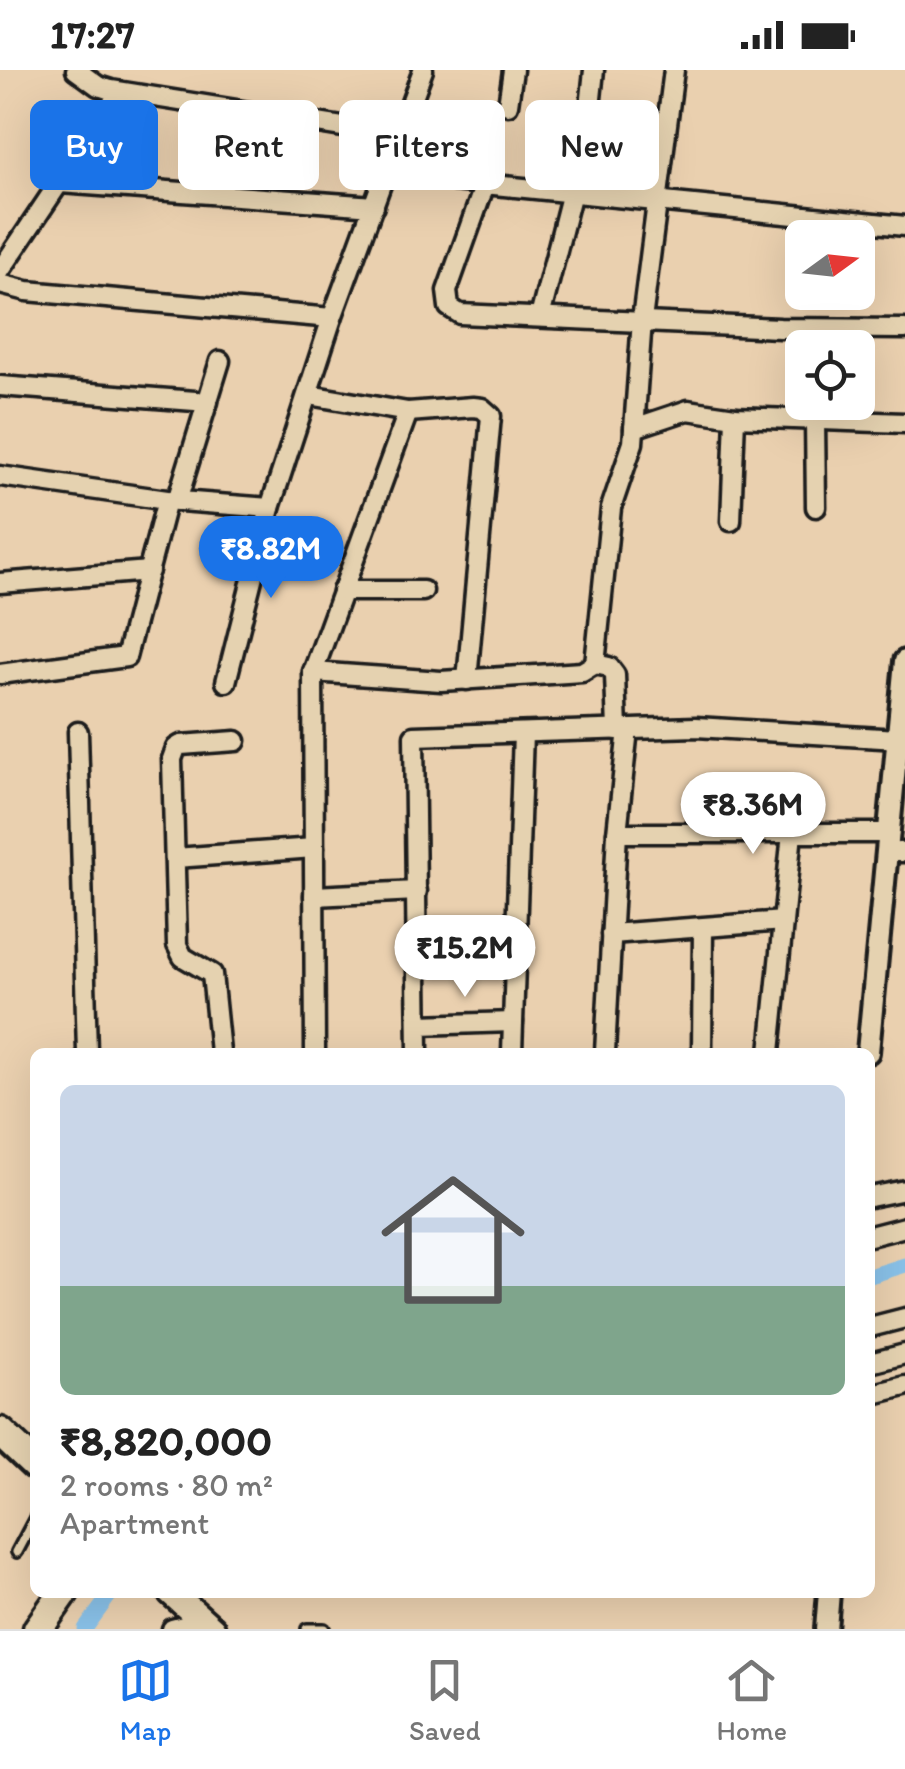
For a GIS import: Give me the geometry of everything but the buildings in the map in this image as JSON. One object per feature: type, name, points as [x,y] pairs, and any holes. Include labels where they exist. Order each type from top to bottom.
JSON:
[{"type":"highway","points":[[0,1432],[30,1460]]},
{"type":"highway","points":[[38,1629],[60,1598]]},
{"type":"main road","points":[[179,1598],[208,1625]]},
{"type":"street","points":[[76,70],[98,86],[120,92],[339,127]]},
{"type":"street","points":[[412,100],[423,70]]},
{"type":"street","points":[[508,105],[513,70]]},
{"type":"street","points":[[591,100],[594,70]]},
{"type":"street","points":[[595,664],[611,508],[630,454],[634,428],[642,320],[674,70]]},
{"type":"street","points":[[115,100],[120,92]]},
{"type":"street","points":[[505,186],[905,226]]},
{"type":"street","points":[[158,189],[374,206]]},
{"type":"street","points":[[0,271],[55,190]]},
{"type":"street","points":[[226,682],[270,508],[332,318],[379,190]]},
{"type":"street","points":[[483,190],[447,291],[449,306],[460,314],[780,328],[905,329]]},
{"type":"street","points":[[540,316],[572,192]]},
{"type":"street","points":[[0,284],[27,291],[332,318]]},
{"type":"street","points":[[0,674],[126,657],[149,571],[220,361]]},
{"type":"street","points":[[0,386],[208,402]]},
{"type":"street","points":[[309,395],[408,412],[473,407],[488,410],[491,416],[467,680]]},
{"type":"street","points":[[634,428],[688,410],[785,418]]},
{"type":"street","points":[[316,1048],[313,672],[408,412]]},
{"type":"street","points":[[731,521],[736,416]]},
{"type":"street","points":[[816,507],[815,420],[905,423]]},
{"type":"street","points":[[0,476],[172,500],[270,508]]},
{"type":"street","points":[[0,583],[149,571]]},
{"type":"street","points":[[342,592],[423,591]]},
{"type":"street","points":[[869,1048],[894,846],[905,661]]},
{"type":"street","points":[[313,672],[440,681],[582,672],[595,664],[609,667],[615,675],[622,730],[605,1048]]},
{"type":"street","points":[[418,1048],[414,736],[696,727],[900,752]]},
{"type":"street","points":[[78,732],[87,1048]]},
{"type":"street","points":[[512,1048],[523,732]]},
{"type":"street","points":[[220,1048],[212,974],[178,952],[173,753],[186,744],[236,741]]},
{"type":"street","points":[[617,833],[792,833],[894,846]]},
{"type":"street","points":[[765,1048],[792,833]]},
{"type":"street","points":[[175,858],[314,848]]},
{"type":"street","points":[[314,896],[417,891]]},
{"type":"street","points":[[611,934],[784,922]]},
{"type":"street","points":[[702,1048],[703,928]]},
{"type":"street","points":[[418,934],[516,932]]},
{"type":"street","points":[[419,1025],[513,1022]]},
{"type":"street","points":[[875,1196],[905,1190]]},
{"type":"street","points":[[875,1235],[905,1227]]},
{"type":"street","points":[[875,1326],[905,1318]]},
{"type":"street","points":[[875,1362],[905,1354]]},
{"type":"street","points":[[875,1394],[905,1386]]},
{"type":"street","points":[[826,1629],[829,1598]]},
{"type":"street","points":[[172,1629],[208,1625]]},
{"type":"lane","points":[[16,1552],[30,1527]]},
{"type":"lane","points":[[308,1629],[324,1629]]},
{"type":"waterway","points":[[875,1274],[905,1265]]},
{"type":"waterway","points":[[85,1629],[108,1598]]}]
